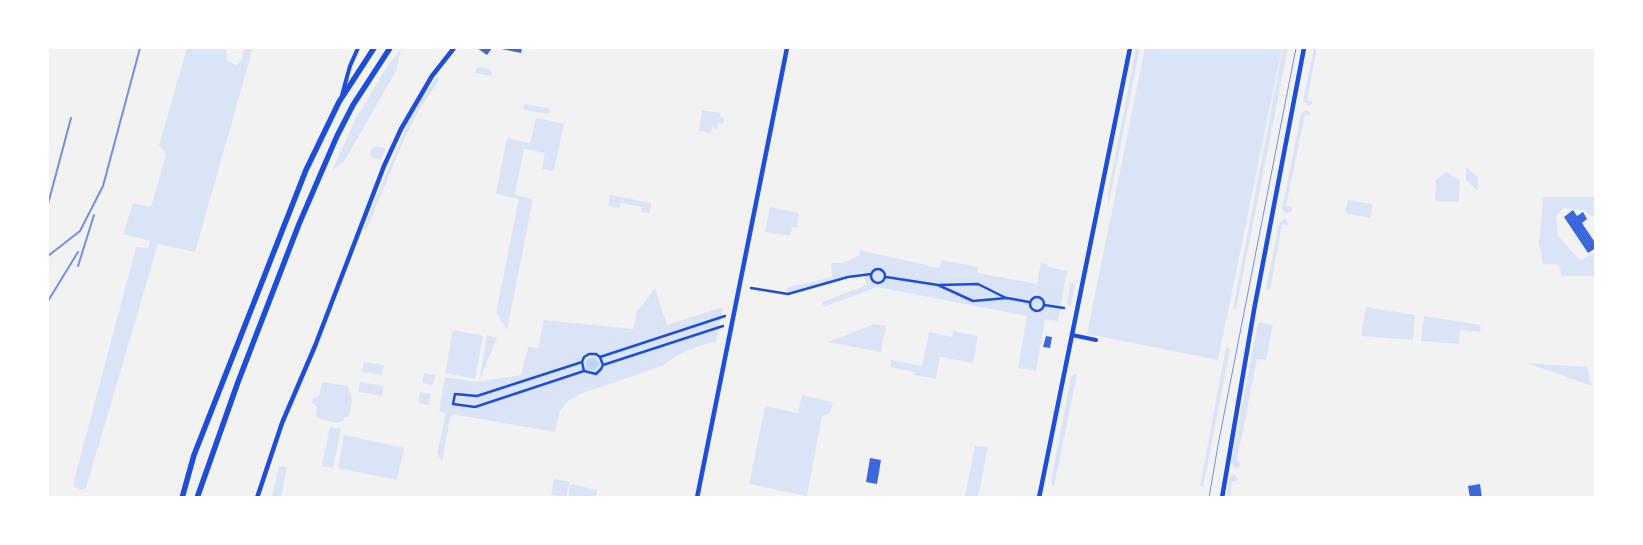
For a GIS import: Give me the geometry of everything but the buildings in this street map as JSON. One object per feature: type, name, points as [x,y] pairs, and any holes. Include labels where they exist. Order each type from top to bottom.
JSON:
[{"type":"main road","points":[[182,498],[194,455],[306,170],[339,102],[374,48]]},
{"type":"main road","points":[[197,498],[209,459],[238,382],[310,199],[353,105],[390,48]]},
{"type":"street","points":[[339,102],[350,66],[358,48]]},
{"type":"street","points":[[256,498],[282,422],[314,346],[384,166],[401,129],[428,83],[454,48]]},
{"type":"street","points":[[697,498],[787,48]]},
{"type":"street","points":[[1039,498],[1130,48]]},
{"type":"street","points":[[1222,498],[1254,310],[1304,48]]},
{"type":"street","points":[[751,288],[788,294],[848,276],[871,274],[879,268],[884,271],[886,277]]},
{"type":"street","points":[[871,274],[872,278],[878,283],[886,277]]},
{"type":"street","points":[[886,277],[938,285],[978,284],[1007,298],[1029,302]]},
{"type":"street","points":[[938,285],[974,301],[1007,298]]},
{"type":"street","points":[[1038,296],[1043,300],[1044,305],[1041,310],[1035,311],[1030,308],[1029,302],[1032,298],[1038,296]]},
{"type":"street","points":[[1044,305],[1064,308]]},
{"type":"street","points":[[584,371],[582,362],[584,357],[589,354],[600,356],[725,316]]},
{"type":"street","points":[[603,365],[723,326]]},
{"type":"street","points":[[1072,335],[1096,340]]},
{"type":"street","points":[[582,362],[476,396],[455,394],[453,404],[475,407],[584,371],[596,374],[603,365],[600,356]]},
{"type":"shaded area","points":[[187,48],[226,48],[227,60],[236,65],[241,61],[245,48],[253,48],[195,252],[158,244],[86,488],[82,490],[73,484],[136,247],[148,248],[150,241],[123,234],[133,203],[151,207],[166,155],[159,145]]},
{"type":"shaded area","points":[[1136,48],[1140,48],[1108,207],[1108,193]]},
{"type":"shaded area","points":[[1145,48],[1282,48],[1218,360],[1087,334]]},
{"type":"shaded area","points":[[1283,48],[1288,48],[1236,309],[1233,309]]},
{"type":"shaded area","points":[[1314,48],[1317,48],[1307,100],[1313,102],[1311,105],[1308,105],[1303,101]]},
{"type":"shaded area","points":[[401,49],[396,71],[345,160],[332,171],[356,118],[386,68]]},
{"type":"shaded area","points":[[481,67],[491,70],[492,76],[475,73],[477,68]]},
{"type":"shaded area","points":[[438,75],[439,80],[417,113],[404,139],[366,231],[364,230],[366,222],[407,125],[421,99]]},
{"type":"shaded area","points":[[523,105],[548,108],[550,113],[526,110],[523,108]]},
{"type":"shaded area","points":[[702,110],[720,113],[720,117],[724,118],[723,124],[718,123],[717,129],[712,128],[711,133],[699,131]]},
{"type":"shaded area","points":[[1305,110],[1310,112],[1310,115],[1305,115],[1286,206],[1292,208],[1291,212],[1286,213],[1282,209],[1301,114]]},
{"type":"shaded area","points":[[536,118],[564,124],[554,171],[542,169],[545,153],[524,149],[515,195],[533,199],[507,330],[496,312],[519,199],[496,194],[507,138],[530,143]]},
{"type":"shaded area","points":[[377,146],[386,149],[381,160],[371,157],[370,152],[373,147]]},
{"type":"shaded area","points":[[1466,167],[1478,177],[1478,191],[1466,180]]},
{"type":"shaded area","points":[[1446,172],[1460,180],[1459,202],[1435,201],[1436,180]]},
{"type":"shaded area","points":[[610,195],[651,203],[650,213],[641,212],[642,207],[621,203],[619,208],[608,206]]},
{"type":"shaded area","points":[[1543,197],[1595,197],[1595,215],[1590,216],[1586,211],[1564,208],[1556,216],[1558,236],[1580,260],[1595,253],[1595,276],[1562,276],[1559,265],[1543,264],[1539,243]]},
{"type":"shaded area","points":[[1348,200],[1373,204],[1370,218],[1345,213]]},
{"type":"shaded area","points":[[770,207],[799,213],[797,228],[792,227],[790,236],[765,232]]},
{"type":"shaded area","points":[[1284,219],[1287,220],[1288,225],[1282,224],[1270,290],[1266,289],[1279,223]]},
{"type":"shaded area","points":[[859,250],[939,268],[942,260],[978,267],[978,273],[1037,284],[1041,263],[1067,271],[1058,321],[1045,319],[1036,371],[1018,368],[1027,316],[877,287],[824,307],[822,302],[867,285],[863,272],[788,294],[786,288],[832,277],[831,263],[843,263],[860,255]]},
{"type":"shaded area","points":[[1070,283],[1075,284],[1071,306],[1067,305]]},
{"type":"shaded area","points":[[655,288],[667,325],[723,307],[716,342],[704,344],[676,356],[662,366],[580,394],[568,401],[560,411],[555,432],[451,414],[442,461],[437,454],[446,413],[439,411],[445,377],[477,382],[521,375],[528,347],[538,348],[544,320],[633,329],[637,311]]},
{"type":"shaded area","points":[[1366,307],[1415,315],[1413,340],[1361,336]]},
{"type":"shaded area","points":[[1424,316],[1481,325],[1480,332],[1460,330],[1459,344],[1421,341]]},
{"type":"shaded area","points":[[1258,322],[1273,325],[1266,360],[1257,359],[1237,460],[1240,464],[1239,467],[1235,468],[1231,463]]},
{"type":"shaded area","points":[[874,324],[886,326],[881,352],[828,342]]},
{"type":"shaded area","points":[[453,330],[483,336],[475,379],[445,373]]},
{"type":"shaded area","points":[[953,331],[978,336],[973,363],[940,357],[936,379],[914,375],[914,372],[890,367],[891,360],[922,366],[929,332],[952,337]]},
{"type":"shaded area","points":[[487,335],[497,338],[479,381]]},
{"type":"shaded area","points":[[1226,347],[1230,349],[1203,488],[1200,486]]},
{"type":"shaded area","points":[[364,362],[384,365],[382,375],[362,372]]},
{"type":"shaded area","points":[[1527,363],[1587,367],[1592,386]]},
{"type":"shaded area","points":[[424,373],[435,375],[433,385],[422,383]]},
{"type":"shaded area","points":[[1077,374],[1054,487],[1051,483],[1053,470],[1071,377]]},
{"type":"shaded area","points":[[322,382],[348,386],[352,400],[349,417],[345,417],[343,421],[337,423],[317,417],[317,407],[312,403],[313,399],[319,396]]},
{"type":"shaded area","points":[[360,382],[384,386],[382,396],[358,392]]},
{"type":"shaded area","points":[[420,392],[431,394],[429,405],[418,403]]},
{"type":"shaded area","points":[[802,395],[833,402],[830,413],[822,416],[807,496],[749,484],[765,406],[798,413]]},
{"type":"shaded area","points":[[330,427],[341,429],[333,468],[322,466]]},
{"type":"shaded area","points":[[344,435],[404,448],[397,480],[338,468]]},
{"type":"shaded area","points":[[975,446],[988,447],[978,497],[965,497]]},
{"type":"shaded area","points":[[279,466],[287,467],[281,497],[272,497]]},
{"type":"shaded area","points":[[1234,474],[1238,479],[1232,482],[1230,497],[1227,497],[1229,478]]},
{"type":"shaded area","points":[[554,479],[570,482],[566,497],[551,495]]},
{"type":"shaded area","points":[[571,484],[597,490],[596,497],[568,497]]},
{"type":"water","points":[[594,358],[597,359],[597,369],[590,370],[587,369],[586,362],[587,359]]},
{"type":"tram line","points":[[1209,498],[1296,48]]},
{"type":"railway","points":[[48,256],[80,231],[103,186],[140,48]]},
{"type":"railway","points":[[48,204],[71,118]]},
{"type":"railway","points":[[78,266],[94,215]]},
{"type":"railway","points":[[48,301],[78,252]]}]
